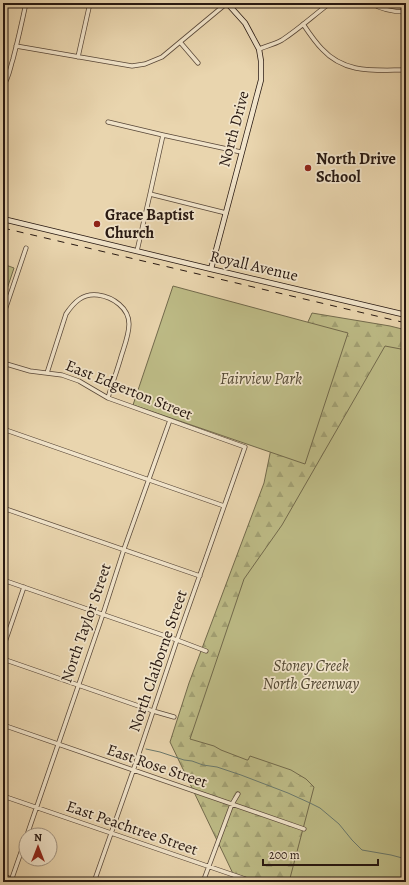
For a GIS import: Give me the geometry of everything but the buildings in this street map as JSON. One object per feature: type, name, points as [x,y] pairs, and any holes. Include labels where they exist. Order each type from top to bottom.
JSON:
[{"type":"main road","points":[[3,877],[12,881]]},
{"type":"street","points":[[3,86],[10,70],[26,3]]},
{"type":"street","points":[[78,56],[90,3]]},
{"type":"street","points":[[16,46],[132,66],[145,64],[162,57],[227,3]]},
{"type":"street","name":"North Drive","points":[[212,269],[241,152],[261,80],[261,61],[259,49],[245,23],[227,3]]},
{"type":"street","points":[[259,49],[282,40],[330,3]]},
{"type":"street","points":[[371,3],[382,9],[406,12]]},
{"type":"street","points":[[303,24],[320,48],[340,64],[367,70],[406,70]]},
{"type":"street","points":[[180,42],[198,63]]},
{"type":"street","points":[[108,122],[241,152]]},
{"type":"street","points":[[136,251],[163,135]]},
{"type":"street","points":[[150,194],[226,213]]},
{"type":"street","name":"Royall Avenue","points":[[3,219],[406,314]]},
{"type":"street","points":[[3,316],[26,248]]},
{"type":"street","points":[[47,373],[66,314],[72,305],[81,298],[92,294],[103,296],[115,301],[123,309],[129,323],[124,349],[108,398]]},
{"type":"street","name":"East Edgerton Street","points":[[3,363],[30,371],[62,375],[79,381],[108,398],[245,447]]},
{"type":"street","name":"North Taylor Street","points":[[29,827],[124,549],[170,420]]},
{"type":"street","points":[[3,429],[224,506]]},
{"type":"street","name":"North Claiborne Street","points":[[94,882],[245,447]]},
{"type":"street","points":[[3,508],[200,576]]},
{"type":"street","points":[[3,580],[206,651]]},
{"type":"street","points":[[3,648],[24,587]]},
{"type":"street","points":[[3,659],[174,717]]},
{"type":"street","name":"East Rose Street","points":[[3,726],[304,829]]},
{"type":"street","points":[[203,882],[232,804],[238,794]]},
{"type":"street","name":"East Peachtree Street","points":[[3,796],[254,882]]},
{"type":"street","name":"North Taylor Street","points":[[12,881],[18,862]]},
{"type":"green space","points":[[3,264],[14,268],[3,301]]},
{"type":"green space","name":"Fairview Park","points":[[173,286],[348,333],[305,464],[133,405]]},
{"type":"green space","name":"Stoney Creek North Greenway","points":[[312,313],[406,330],[406,882],[237,882],[170,742],[189,683],[264,483],[288,366]]},
{"type":"green space","name":"Stoney Creek North Greenway","points":[[385,346],[406,350],[406,882],[289,882],[314,787],[306,779],[291,770],[250,756],[247,760],[214,746],[190,739],[244,579],[282,525]]},
{"type":"waterway","points":[[146,749],[203,765],[217,767],[288,793],[320,808],[339,824],[362,850],[406,859]]},
{"type":"railway","points":[[3,228],[406,323]]},
{"type":"place","name":"North Drive School","points":[[308,168]]},
{"type":"place","name":"Grace Baptist Church","points":[[97,224]]}]
